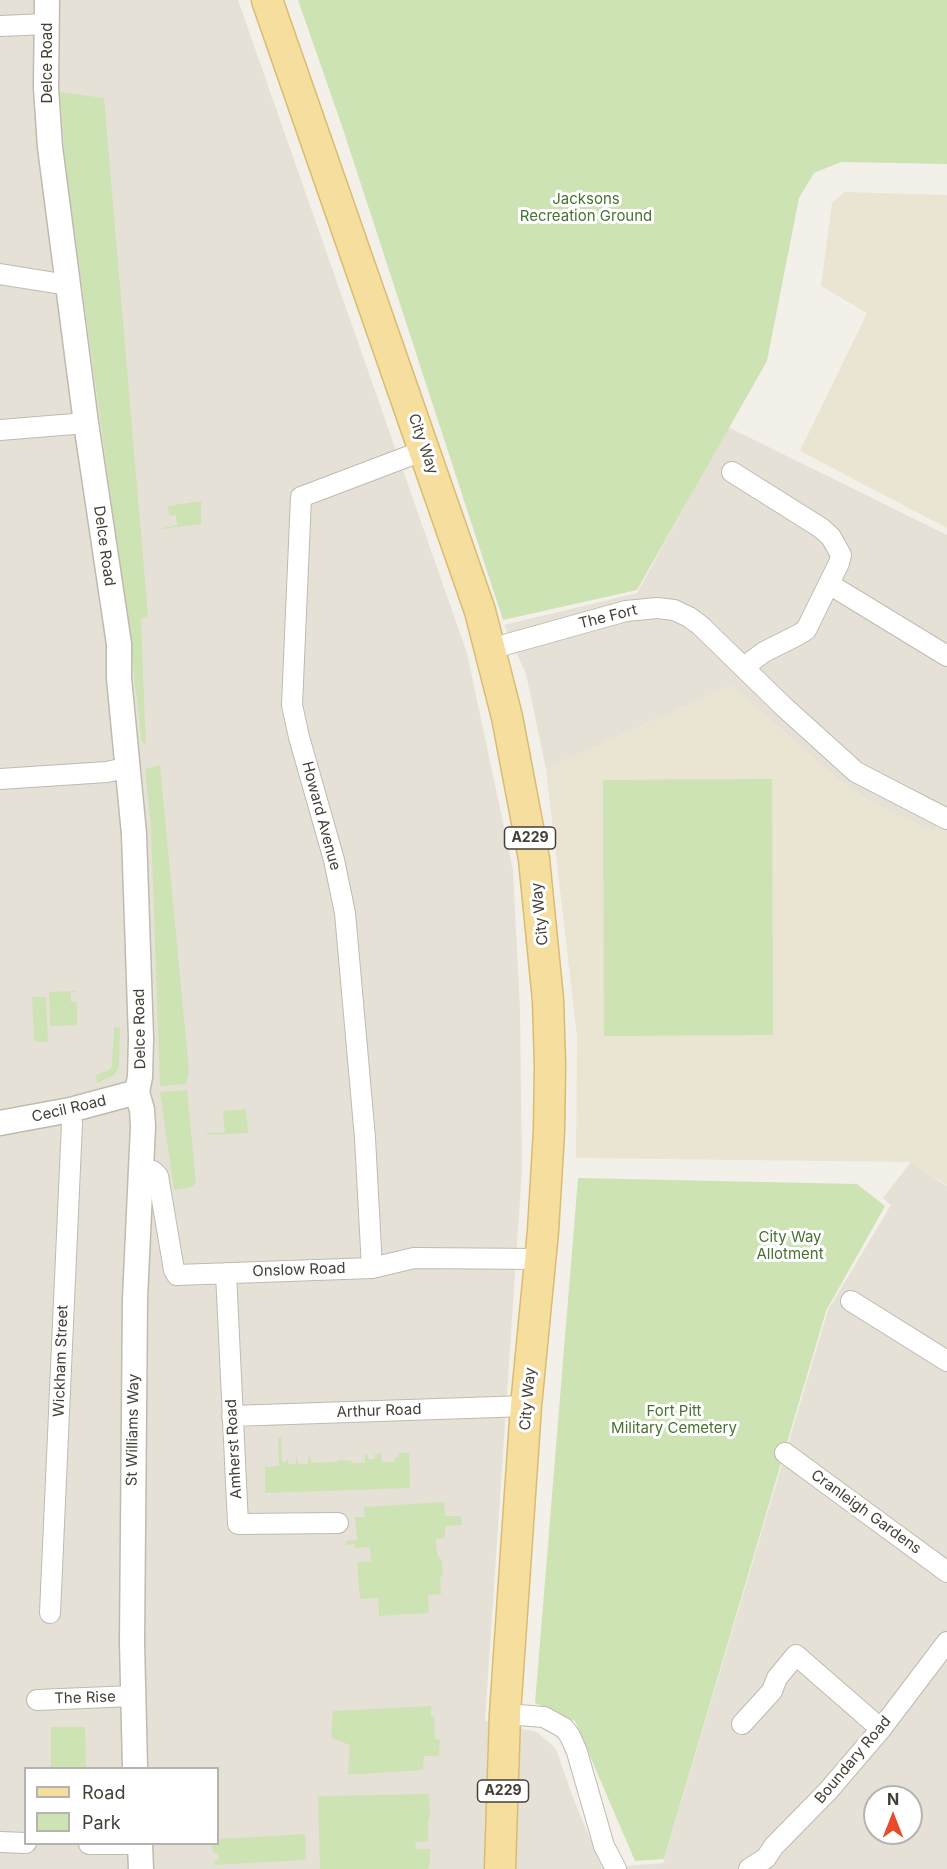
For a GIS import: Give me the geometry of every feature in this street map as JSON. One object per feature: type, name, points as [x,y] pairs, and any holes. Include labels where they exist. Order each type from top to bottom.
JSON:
[{"type":"main road","name":"City Way","points":[[267,0],[480,611],[507,717],[535,868],[546,967],[550,1084],[548,1167],[526,1406],[505,1714],[500,1869]]},
{"type":"street","name":"Delce Road","points":[[47,0],[46,88],[50,147],[86,423],[119,644],[119,678],[134,834],[141,1011],[141,1065],[137,1092]]},
{"type":"street","points":[[0,26],[47,24]]},
{"type":"street","points":[[0,274],[68,285]]},
{"type":"street","points":[[0,430],[86,423]]},
{"type":"street","name":"Howard Avenue","points":[[372,1268],[364,1127],[345,913],[334,860],[293,709],[301,497],[425,450]]},
{"type":"street","points":[[732,472],[819,526],[828,534],[841,555],[829,584],[804,631],[764,652],[744,668]]},
{"type":"street","points":[[829,584],[946,654]]},
{"type":"street","name":"The Fort","points":[[490,649],[617,613],[657,608],[674,610],[692,619],[856,772],[947,819]]},
{"type":"street","points":[[0,779],[97,773],[129,767]]},
{"type":"street","name":"Cecil Road","points":[[0,1123],[70,1110],[137,1092]]},
{"type":"street","name":"St Williams Way","points":[[135,1767],[133,1696],[135,1299],[143,1117],[137,1092]]},
{"type":"street","name":"Wickham Street","points":[[50,1613],[72,1123],[70,1110]]},
{"type":"street","name":"Onslow Road","points":[[141,1170],[153,1171],[158,1178],[176,1274],[372,1268],[414,1258],[541,1259]]},
{"type":"street","name":"Amherst Road","points":[[225,1273],[238,1524],[338,1523]]},
{"type":"street","points":[[851,1301],[947,1361]]},
{"type":"street","name":"Arthur Road","points":[[232,1416],[526,1406]]},
{"type":"street","name":"Cranleigh Gardens","points":[[785,1453],[947,1572]]},
{"type":"street","name":"Boundary Road","points":[[759,1867],[774,1846],[821,1798],[881,1728],[947,1642]]},
{"type":"street","points":[[742,1725],[772,1691],[777,1678],[796,1654],[881,1728]]},
{"type":"street","name":"The Rise","points":[[37,1700],[133,1696]]},
{"type":"street","points":[[505,1714],[544,1718],[564,1728],[570,1736],[577,1752],[604,1846],[616,1869]]},
{"type":"street","points":[[0,1842],[24,1843]]},
{"type":"street","points":[[140,1845],[141,1869]]},
{"type":"shaded area","points":[[0,0],[238,0],[467,653],[513,870],[520,1009],[522,1170],[485,1721],[537,1732],[556,1749],[602,1868],[663,1863],[828,1310],[891,1205],[883,1198],[911,1162],[947,1186],[947,1869],[0,1869]]},
{"type":"shaded area","points":[[844,192],[947,195],[947,528],[800,451],[867,313],[821,286],[832,203]]},
{"type":"shaded area","points":[[728,427],[947,535],[947,829],[938,825],[934,832],[870,802],[841,782],[731,686],[546,769],[526,674],[504,625],[637,593]]},
{"type":"shaded area","points":[[731,686],[841,782],[870,802],[934,831],[938,825],[947,829],[947,1185],[911,1162],[576,1158],[577,1036],[546,769]]},
{"type":"green space","name":"Jacksons Recreation Ground","points":[[298,0],[947,0],[947,164],[841,162],[814,173],[799,198],[767,361],[637,590],[503,620],[343,129]]},
{"type":"green space","points":[[60,92],[104,98],[148,616],[141,619],[146,743],[142,743],[125,599],[66,170]]},
{"type":"green space","points":[[201,501],[201,524],[153,530],[177,525],[176,515],[169,516],[168,506]]},
{"type":"green space","points":[[160,765],[189,1071],[186,1084],[160,1086],[151,828],[145,769]]},
{"type":"green space","points":[[772,779],[773,1035],[604,1036],[603,780]]},
{"type":"green space","points":[[77,991],[71,993],[71,1002],[77,1002],[77,1025],[50,1026],[49,992]]},
{"type":"green space","points":[[32,997],[46,997],[48,1042],[34,1041]]},
{"type":"green space","points":[[114,1027],[120,1028],[119,1067],[114,1075],[97,1083],[96,1075],[109,1070],[112,1066]]},
{"type":"green space","points":[[187,1090],[196,1183],[191,1187],[174,1190],[160,1092]]},
{"type":"green space","points":[[246,1109],[248,1133],[207,1135],[207,1133],[225,1132],[223,1111]]},
{"type":"green space","name":"Fort Pitt Military Cemetery","points":[[578,1178],[857,1184],[885,1206],[826,1311],[664,1859],[635,1861],[575,1721],[535,1703]]},
{"type":"green space","points":[[281,1437],[282,1462],[286,1462],[288,1458],[288,1464],[296,1464],[297,1457],[298,1464],[308,1464],[310,1456],[312,1463],[337,1462],[338,1460],[365,1463],[365,1454],[368,1459],[375,1459],[375,1454],[381,1453],[382,1462],[395,1462],[395,1457],[399,1457],[399,1453],[409,1453],[410,1488],[265,1493],[265,1467],[279,1466],[278,1438]]},
{"type":"green space","points":[[444,1502],[445,1516],[461,1516],[462,1525],[445,1526],[445,1538],[436,1539],[437,1554],[442,1562],[441,1594],[428,1595],[429,1613],[379,1616],[378,1598],[360,1599],[357,1562],[371,1561],[370,1547],[355,1548],[355,1544],[346,1545],[346,1541],[357,1540],[355,1517],[365,1517],[364,1507]]},
{"type":"green space","points":[[431,1706],[435,1739],[440,1740],[439,1756],[424,1756],[423,1770],[348,1775],[350,1745],[331,1738],[333,1711]]},
{"type":"green space","points":[[51,1727],[85,1727],[86,1767],[51,1767]]},
{"type":"green space","points":[[429,1794],[428,1841],[415,1842],[416,1849],[430,1849],[428,1869],[320,1869],[318,1796]]},
{"type":"green space","points":[[305,1834],[306,1860],[214,1865],[214,1861],[219,1860],[218,1853],[213,1853],[212,1845],[219,1845],[219,1839]]},
{"type":"park label","name":"City Way Allotment","points":[[790,1246]]}]
